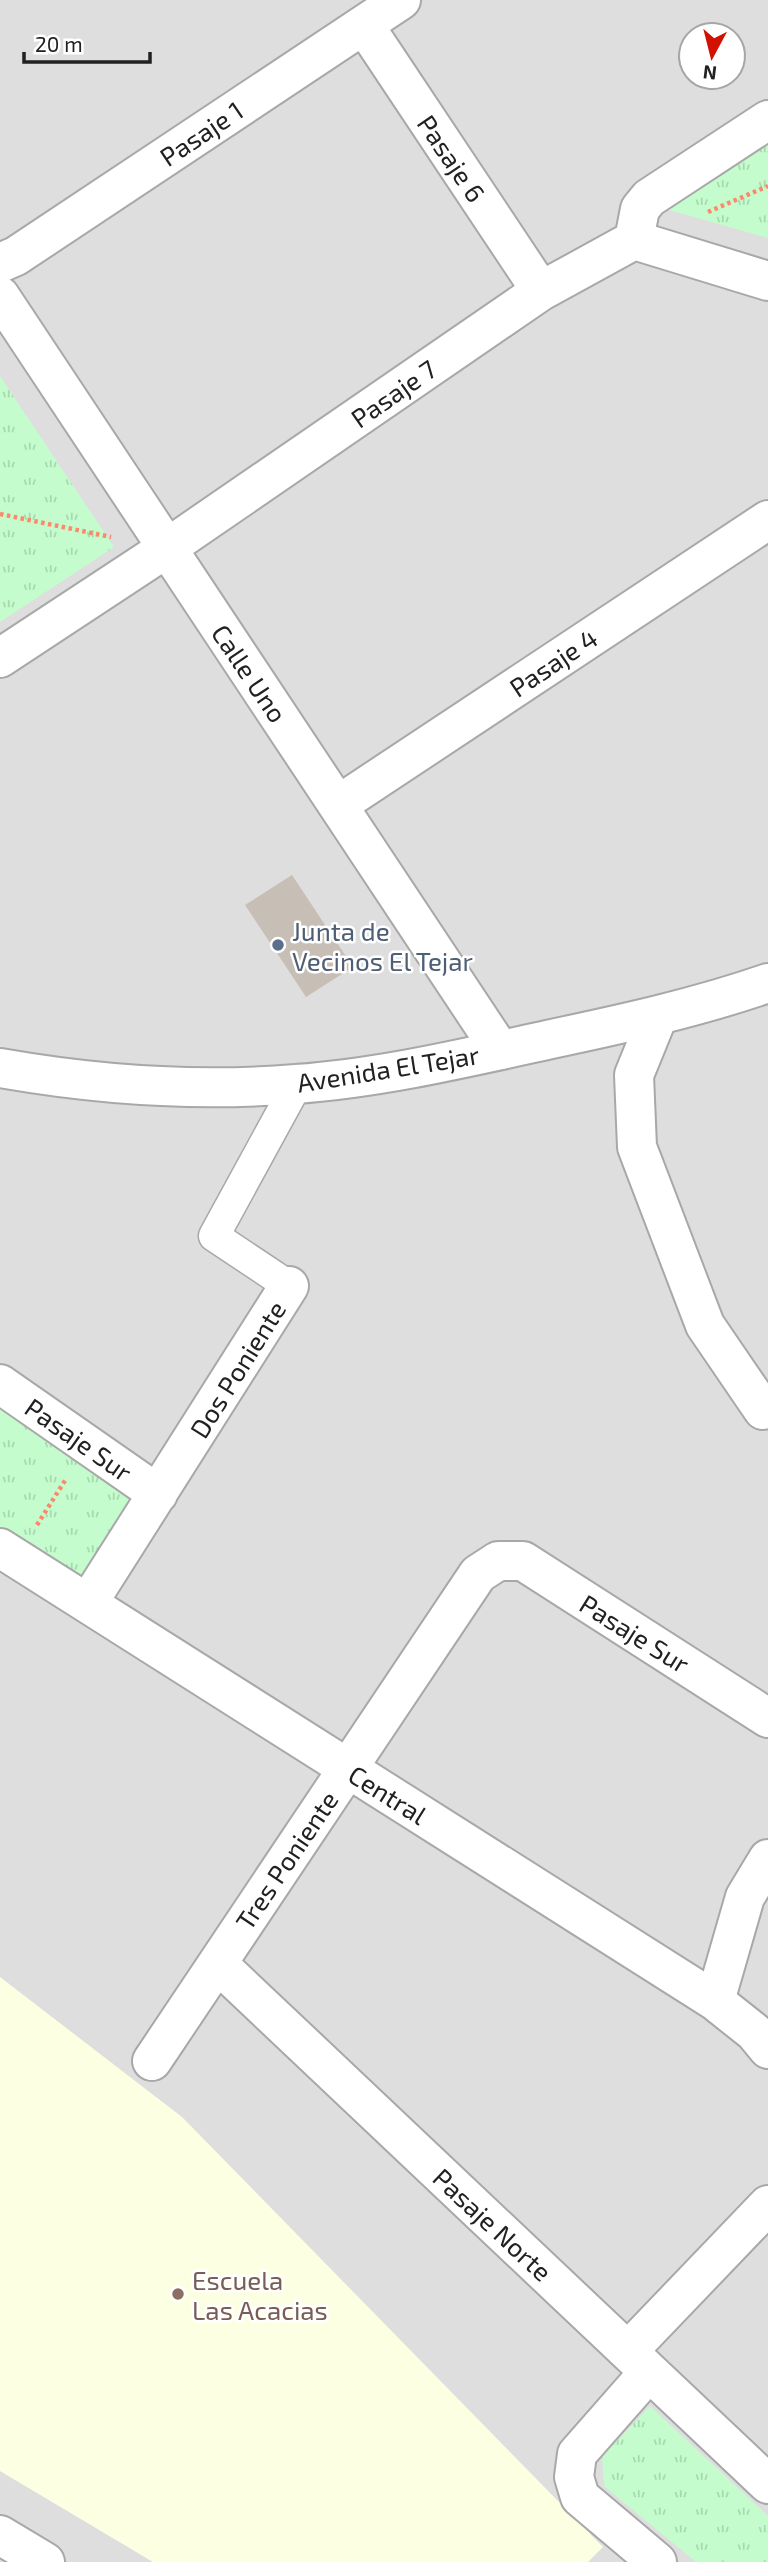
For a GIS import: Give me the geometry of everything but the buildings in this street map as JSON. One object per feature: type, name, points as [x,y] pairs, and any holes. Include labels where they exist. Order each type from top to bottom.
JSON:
[{"type":"street","name":"Pasaje 1","points":[[0,262],[16,256],[401,0]]},
{"type":"street","name":"Pasaje 6","points":[[364,25],[541,291]]},
{"type":"street","points":[[768,120],[649,198],[640,209],[634,240],[768,281]]},
{"type":"street","name":"Pasaje 7","points":[[0,658],[167,548],[541,291],[634,240]]},
{"type":"street","name":"Calle Uno","points":[[0,296],[500,1050]]},
{"type":"street","name":"Pasaje 4","points":[[338,805],[768,520]]},
{"type":"street","name":"Avenida El Tejar","points":[[0,1068],[44,1076],[186,1088],[297,1084],[387,1072],[500,1050],[658,1016],[768,983]]},
{"type":"street","points":[[658,1016],[634,1074],[637,1147],[705,1325],[764,1410]]},
{"type":"street","name":"Dos Poniente","points":[[88,1603],[289,1286],[214,1237],[297,1084]]},
{"type":"street","name":"Pasaje Sur","points":[[0,1384],[158,1494]]},
{"type":"street","name":"Central","points":[[8,1553],[715,2001],[754,2032],[768,2049]]},
{"type":"street","name":"Pasaje Sur","points":[[498,1561],[523,1562],[768,1718]]},
{"type":"street","name":"Tres Poniente","points":[[152,2061],[478,1574],[498,1561]]},
{"type":"street","points":[[715,2001],[745,1898],[768,1859]]},
{"type":"street","name":"Pasaje Norte","points":[[218,1964],[768,2484]]},
{"type":"street","points":[[657,2562],[580,2497],[574,2477],[577,2454],[638,2362],[768,2205]]},
{"type":"path","points":[[0,514],[167,548]]},
{"type":"path","points":[[8,1553],[88,1445]]},
{"type":"shaded area","points":[[0,0],[768,0],[768,2562],[0,2562]]},
{"type":"shaded area","name":"Escuela Las Acacias","points":[[0,1977],[182,2117],[603,2547],[588,2562],[153,2562],[0,2471]]},
{"type":"green space","points":[[768,144],[768,238],[662,208]]},
{"type":"green space","points":[[0,376],[114,547],[0,622]]},
{"type":"green space","points":[[0,1406],[158,1508],[100,1596],[0,1532]]},
{"type":"green space","points":[[650,2406],[768,2516],[768,2562],[696,2562],[604,2486],[602,2457]]},
{"type":"place","name":"Junta de Vecinos El Tejar","points":[[278,945]]},
{"type":"place","name":"Escuela Las Acacias","points":[[178,2294]]}]
